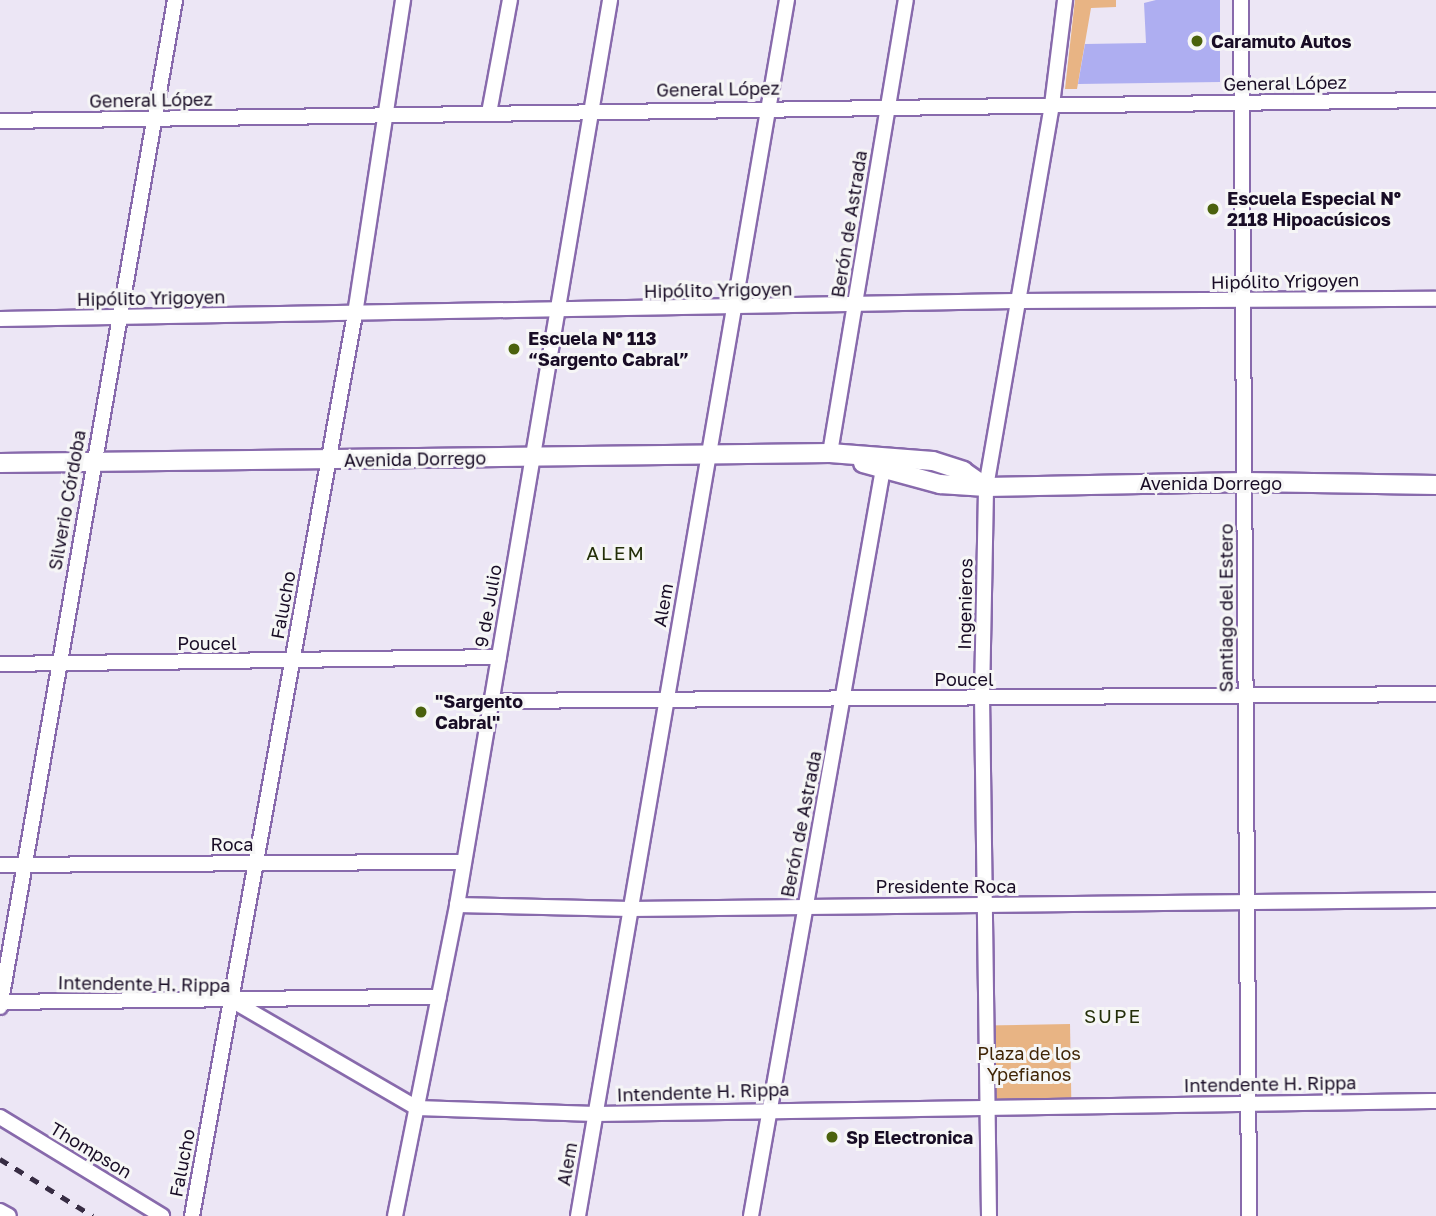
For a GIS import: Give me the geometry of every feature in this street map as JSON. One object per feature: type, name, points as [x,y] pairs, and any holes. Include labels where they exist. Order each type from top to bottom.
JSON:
[{"type":"main road","name":"Avenida Dorrego","points":[[0,463],[830,453],[913,459],[963,471],[986,487]]},
{"type":"main road","name":"Avenida Dorrego","points":[[830,453],[940,484],[986,487],[1245,482],[1436,485]]},
{"type":"street","name":"Silverio Córdoba","points":[[0,1004],[175,0]]},
{"type":"street","name":"Falucho","points":[[192,1216],[233,1001],[355,314],[389,114],[403,0]]},
{"type":"street","points":[[489,113],[510,0]]},
{"type":"street","name":"9 de Julio","points":[[395,1216],[457,905],[610,0]]},
{"type":"street","name":"Alem","points":[[578,1216],[787,0]]},
{"type":"street","name":"Berón de Astrada","points":[[830,453],[906,0]]},
{"type":"street","name":"Ingenieros","points":[[989,1216],[982,698],[986,487],[1052,105],[1065,0]]},
{"type":"street","name":"Santiago del Estero","points":[[1241,0],[1249,1216]]},
{"type":"street","name":"General López","points":[[0,121],[768,107],[886,108],[1436,100]]},
{"type":"street","name":"Hipólito Yrigoyen","points":[[0,319],[856,307],[1018,301],[1436,299]]},
{"type":"street","points":[[883,469],[913,459]]},
{"type":"street","name":"Berón de Astrada","points":[[751,1216],[883,469]]},
{"type":"street","name":"Poucel","points":[[0,664],[293,662],[499,657]]},
{"type":"street","name":"Poucel","points":[[491,701],[844,697],[1246,698],[1436,694]]},
{"type":"street","name":"Roca","points":[[0,865],[464,862]]},
{"type":"street","name":"Presidente Roca","points":[[457,905],[630,909],[1436,900]]},
{"type":"street","points":[[233,1001],[439,997]]},
{"type":"street","name":"Intendente H. Rippa","points":[[0,1004],[233,1001],[417,1108],[595,1114],[986,1105],[1436,1101]]},
{"type":"street","name":"Thompson","points":[[0,1117],[162,1216]]},
{"type":"street","points":[[0,1210],[9,1216]]},
{"type":"green space","points":[[1075,0],[1116,0],[1116,7],[1091,8],[1077,89],[1065,89]]},
{"type":"green space","name":"Plaza de los Ypefianos","points":[[1070,1024],[1071,1105],[987,1106],[986,1025]]},
{"type":"building","name":"Caramuto Autos","points":[[1156,0],[1220,0],[1220,82],[1078,84],[1085,44],[1146,43],[1144,3]]},
{"type":"railway","points":[[0,1159],[93,1216]]},
{"type":"place","name":"Caramuto Autos","points":[[1197,41]]},
{"type":"place","name":"Escuela Especial Nº 2118 Hipoacúsicos","points":[[1213,209]]},
{"type":"place","name":"Escuela Nº 113 “Sargento Cabral”","points":[[514,349]]},
{"type":"place","name":"\"Sargento Cabral\"","points":[[421,712]]},
{"type":"place","name":"Sp Electronica","points":[[832,1137]]},
{"type":"district","name":"ALEM","points":[[616,553]]},
{"type":"district","name":"SUPE","points":[[1113,1016]]}]
